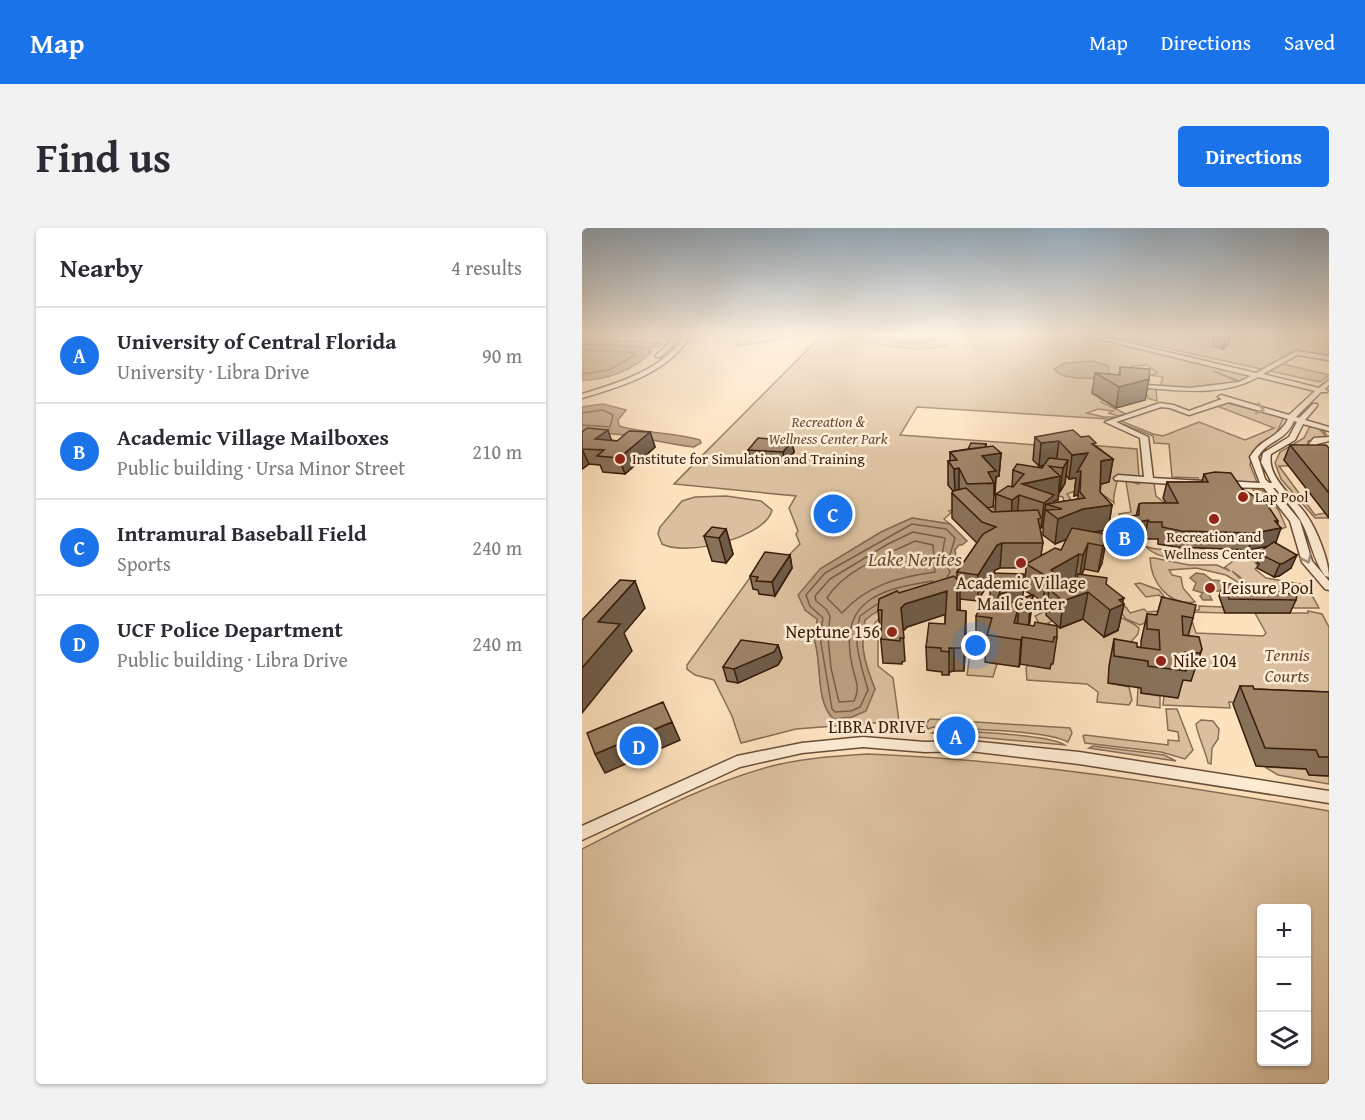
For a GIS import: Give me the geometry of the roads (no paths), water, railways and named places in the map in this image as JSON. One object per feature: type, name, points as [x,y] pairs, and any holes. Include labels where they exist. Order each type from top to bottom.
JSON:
[{"type":"street","points":[[582,394],[627,374]]},
{"type":"street","points":[[582,394],[621,382],[638,374]]},
{"type":"street","points":[[1148,386],[1207,389],[1241,384],[1258,374]]},
{"type":"street","points":[[1264,374],[1327,388]]},
{"type":"street","points":[[1327,388],[1292,417],[1285,432],[1256,453],[1255,464],[1267,486],[1286,508],[1298,530],[1307,562],[1329,587]]},
{"type":"street","points":[[1327,388],[1302,421],[1296,434],[1271,449],[1265,456],[1267,468],[1277,486],[1296,507],[1310,531],[1318,558],[1329,574]]},
{"type":"street","points":[[1207,389],[1227,400],[1292,417],[1321,428],[1329,434]]},
{"type":"street","points":[[1149,480],[1144,437],[1109,422],[1160,405],[1171,406],[1189,413],[1227,400]]},
{"type":"street","points":[[1302,421],[1329,429]]},
{"type":"street","points":[[1328,461],[1313,444],[1317,440],[1329,439]]},
{"type":"street","points":[[1118,478],[1277,486]]},
{"type":"street","points":[[1298,530],[1310,531]]},
{"type":"street","name":"LIBRA DRIVE","points":[[582,833],[737,762],[802,748],[863,742],[925,747],[970,746],[1079,758],[1329,797]]},
{"type":"water","points":[[582,374],[617,374],[591,380],[582,380]]},
{"type":"water","points":[[1060,374],[1109,374],[1080,378]]},
{"type":"water","points":[[603,404],[626,410],[618,420],[619,426],[690,437],[700,440],[701,443],[694,447],[624,435],[582,431],[582,407]]},
{"type":"water","name":"Lake Nerites","points":[[912,518],[950,524],[967,541],[955,550],[956,557],[961,563],[964,562],[954,591],[896,603],[865,620],[864,654],[875,689],[866,711],[852,717],[834,719],[828,711],[821,691],[818,656],[813,636],[817,630],[817,619],[805,610],[798,595],[820,569],[881,532]]},
{"type":"water","name":"Leisure Pool","points":[[1196,573],[1204,574],[1212,580],[1224,581],[1222,591],[1212,591],[1209,594],[1212,600],[1203,600],[1200,596],[1203,593],[1193,590],[1196,583],[1190,578]]},
{"type":"place","name":"Institute for Simulation and Training","points":[[620,459]]},
{"type":"place","name":"Lap Pool","points":[[1243,497]]},
{"type":"place","name":"Intramural Baseball Field","points":[[833,514]]},
{"type":"place","name":"Recreation and Wellness Center","points":[[1214,519]]},
{"type":"place","name":"Academic Village Mailboxes","points":[[1125,537]]},
{"type":"place","name":"Academic Village Mail Center","points":[[1021,563]]},
{"type":"place","name":"Leisure Pool","points":[[1210,588]]},
{"type":"place","name":"Neptune 156","points":[[892,632]]},
{"type":"place","name":"Nike 104","points":[[1161,661]]},
{"type":"place","name":"University of Central Florida","points":[[956,736]]},
{"type":"place","name":"UCF Police Department","points":[[639,746]]},
{"type":"park label","name":"Recreation & Wellness Center Park","points":[[828,430]]},
{"type":"park label","name":"Tennis Courts","points":[[1287,665]]}]
